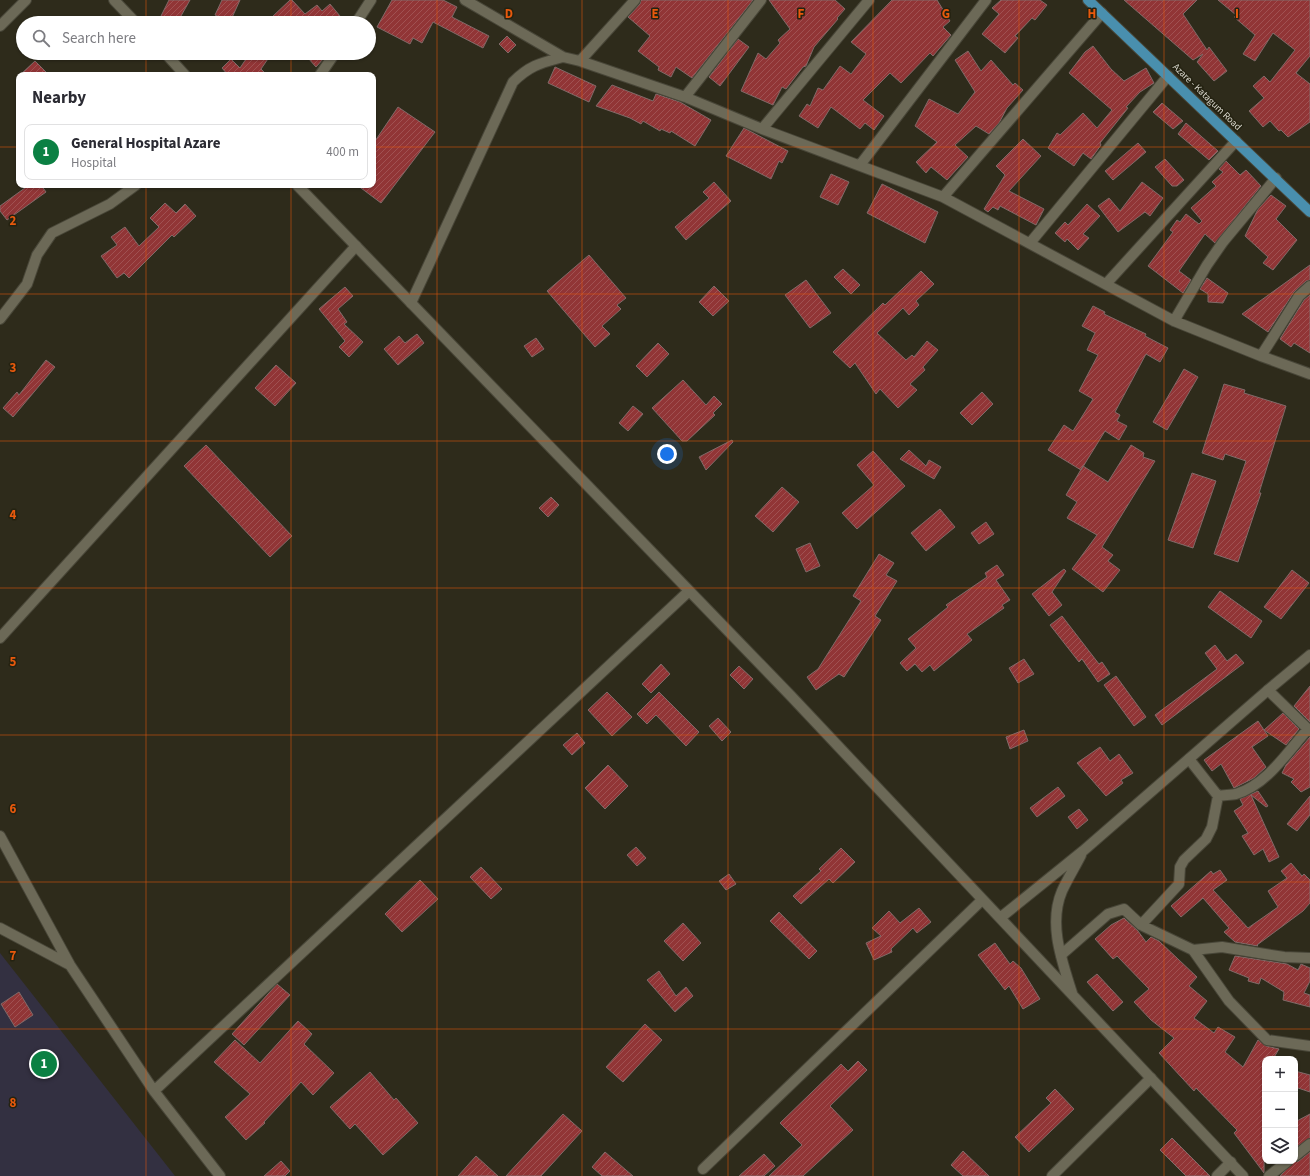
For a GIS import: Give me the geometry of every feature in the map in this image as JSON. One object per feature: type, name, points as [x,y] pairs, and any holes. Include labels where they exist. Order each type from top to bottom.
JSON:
[{"type":"main road","name":"Azare - Katagum Road","points":[[1088,0],[1310,212]]},
{"type":"street","points":[[0,26],[26,0]]},
{"type":"street","points":[[114,0],[129,16]]},
{"type":"street","points":[[361,16],[371,0]]},
{"type":"street","points":[[465,0],[563,57],[580,61],[685,97],[762,129],[943,197],[1174,320],[1261,356],[1310,374]]},
{"type":"street","points":[[580,61],[635,0]]},
{"type":"street","points":[[685,97],[761,0]]},
{"type":"street","points":[[762,129],[869,0]]},
{"type":"street","points":[[860,165],[986,0]]},
{"type":"street","points":[[943,197],[1102,13]]},
{"type":"street","points":[[536,64],[545,46]]},
{"type":"street","points":[[411,303],[513,82],[526,70],[536,64],[563,57]]},
{"type":"street","points":[[171,60],[182,72]]},
{"type":"street","points":[[322,72],[330,60]]},
{"type":"street","points":[[1030,243],[1168,76]]},
{"type":"street","points":[[1106,284],[1236,141]]},
{"type":"street","points":[[1174,320],[1219,248],[1276,178]]},
{"type":"street","points":[[0,320],[27,284],[37,256],[52,233],[110,204],[132,188]]},
{"type":"street","points":[[300,188],[689,591],[1244,1176]]},
{"type":"street","points":[[0,638],[356,246]]},
{"type":"street","points":[[1261,356],[1299,296],[1310,286]]},
{"type":"street","points":[[154,1091],[689,591]]},
{"type":"street","points":[[1000,918],[1083,851],[1310,655]]},
{"type":"street","points":[[1218,796],[1236,794],[1272,773],[1279,762],[1309,730],[1268,690]]},
{"type":"street","points":[[1141,925],[1179,884],[1180,867],[1184,860],[1209,833],[1212,827],[1218,796],[1189,759]]},
{"type":"street","points":[[0,836],[70,965],[154,1091],[220,1176]]},
{"type":"street","points":[[1073,995],[1060,955],[1056,915],[1062,892],[1083,851]]},
{"type":"street","points":[[703,1169],[982,900]]},
{"type":"street","points":[[1060,955],[1108,914],[1124,909],[1141,925],[1193,950],[1230,1001],[1262,1036],[1272,1041],[1310,1046]]},
{"type":"street","points":[[0,928],[70,965]]},
{"type":"street","points":[[1193,950],[1222,947],[1284,957],[1310,958]]},
{"type":"street","points":[[1052,1176],[1151,1078]]},
{"type":"street","points":[[1298,1154],[1310,1144]]},
{"type":"street","points":[[1217,1176],[1231,1162]]},
{"type":"street","points":[[1269,1176],[1284,1164]]},
{"type":"shaded area","points":[[0,953],[175,1176],[0,1176]]},
{"type":"building","points":[[169,0],[190,0],[181,16],[161,16]]},
{"type":"building","points":[[222,0],[240,0],[233,16],[215,15]]},
{"type":"building","points":[[290,0],[292,0],[305,14],[317,5],[322,11],[330,4],[340,16],[273,16]]},
{"type":"building","points":[[392,0],[443,0],[457,7],[452,17],[489,36],[483,48],[433,22],[422,43],[413,38],[410,44],[377,27]]},
{"type":"building","points":[[641,0],[753,0],[692,78],[676,67],[671,77],[658,70],[659,67],[638,51],[650,36],[628,17],[640,4]]},
{"type":"building","points":[[769,0],[835,0],[845,9],[814,47],[806,66],[803,67],[786,89],[782,87],[773,105],[741,91],[758,53],[766,59],[780,43],[778,40],[790,29]]},
{"type":"building","points":[[892,0],[937,0],[950,21],[943,27],[951,35],[933,56],[930,53],[901,83],[890,73],[863,100],[884,116],[874,130],[865,123],[860,129],[831,107],[818,128],[799,116],[807,104],[810,106],[818,88],[823,90],[840,66],[851,74],[866,54],[851,42]]},
{"type":"building","points":[[1001,0],[1040,0],[1047,5],[1035,20],[1032,18],[1015,36],[1018,38],[1005,53],[982,34],[999,14],[992,8]]},
{"type":"building","points":[[1124,0],[1197,0],[1183,14],[1207,50],[1209,47],[1227,71],[1214,81],[1197,62],[1203,54],[1193,60]]},
{"type":"building","points":[[1218,0],[1310,0],[1310,56],[1296,73],[1310,84],[1310,122],[1288,137],[1281,130],[1279,131],[1270,121],[1263,127],[1249,111],[1264,98],[1253,86],[1264,76],[1270,82],[1295,50],[1273,33],[1255,61],[1243,54],[1255,35],[1234,17],[1236,15]]},
{"type":"building","points":[[507,36],[516,45],[508,53],[499,44]]},
{"type":"building","points":[[738,39],[749,47],[720,86],[709,77]]},
{"type":"building","points":[[1093,46],[1111,69],[1124,81],[1146,68],[1154,83],[1140,92],[1126,107],[1128,108],[1100,143],[1101,145],[1091,159],[1083,153],[1074,166],[1048,148],[1057,133],[1060,135],[1083,113],[1097,128],[1112,110],[1069,73],[1085,52]]},
{"type":"building","points":[[968,51],[981,71],[991,60],[1013,85],[1015,83],[1023,90],[1007,108],[999,123],[989,134],[976,126],[955,145],[968,157],[947,180],[931,167],[926,173],[916,162],[937,142],[915,126],[929,99],[958,114],[975,92],[955,60]]},
{"type":"building","points":[[230,60],[232,60],[240,68],[245,60],[267,60],[261,69],[264,72],[225,72],[222,68]]},
{"type":"building","points":[[310,60],[322,60],[316,67]]},
{"type":"building","points":[[35,61],[46,72],[23,72]]},
{"type":"building","points":[[555,67],[596,86],[589,102],[548,83]]},
{"type":"building","points":[[612,85],[653,101],[656,94],[680,102],[711,120],[695,146],[671,131],[670,133],[661,129],[660,131],[643,121],[641,124],[630,118],[596,106]]},
{"type":"building","points":[[1162,103],[1183,121],[1173,129],[1153,112]]},
{"type":"building","points":[[398,107],[435,132],[381,203],[361,188],[376,188],[376,140]]},
{"type":"building","points":[[1186,123],[1218,151],[1209,160],[1178,134]]},
{"type":"building","points":[[744,128],[788,151],[782,163],[779,161],[771,179],[726,156]]},
{"type":"building","points":[[1023,139],[1041,156],[1009,191],[1044,209],[1036,225],[1000,206],[998,210],[993,207],[988,212],[984,209],[1005,175],[996,166]]},
{"type":"building","points":[[1138,143],[1146,152],[1113,180],[1105,171]]},
{"type":"building","points":[[1165,159],[1184,180],[1177,186],[1172,186],[1155,167]]},
{"type":"building","points":[[1226,161],[1240,175],[1246,170],[1261,186],[1215,243],[1205,234],[1179,271],[1191,280],[1183,293],[1148,266],[1173,232],[1170,230],[1177,220],[1180,222],[1186,214],[1199,224],[1202,221],[1191,208],[1216,186],[1212,182],[1223,172],[1219,169]]},
{"type":"building","points":[[831,174],[849,182],[838,205],[820,197]]},
{"type":"building","points":[[714,182],[731,201],[686,240],[675,227],[709,198],[703,192]]},
{"type":"building","points":[[1142,182],[1163,198],[1150,216],[1145,212],[1118,232],[1098,206],[1109,198],[1120,211]]},
{"type":"building","points":[[882,184],[938,212],[925,243],[867,213]]},
{"type":"building","points":[[25,188],[43,188],[46,192],[7,220],[0,211],[0,206]]},
{"type":"building","points":[[1271,195],[1286,206],[1276,219],[1297,240],[1273,270],[1263,263],[1268,257],[1245,236],[1258,209]]},
{"type":"building","points":[[165,203],[176,213],[185,204],[196,216],[174,237],[172,235],[129,278],[124,273],[117,278],[101,256],[117,245],[111,237],[125,227],[139,246],[159,227],[150,218]]},
{"type":"building","points":[[1087,204],[1100,216],[1083,234],[1089,238],[1078,250],[1067,239],[1065,242],[1055,233],[1065,222],[1068,225]]},
{"type":"building","points":[[589,255],[626,298],[617,305],[621,309],[602,326],[610,334],[595,347],[547,291]]},
{"type":"building","points":[[1310,265],[1310,280],[1306,281],[1294,292],[1268,332],[1242,314]]},
{"type":"building","points":[[843,269],[860,285],[851,294],[834,277]]},
{"type":"building","points":[[921,271],[934,284],[916,301],[919,305],[909,315],[903,308],[877,333],[906,360],[912,355],[914,357],[927,341],[938,350],[923,367],[925,370],[910,384],[917,390],[898,408],[880,389],[876,394],[855,363],[850,368],[833,352],[883,303],[885,305]]},
{"type":"building","points":[[1207,278],[1228,293],[1223,303],[1208,302],[1208,294],[1200,289]]},
{"type":"building","points":[[806,280],[831,313],[810,328],[785,295]]},
{"type":"building","points":[[714,286],[729,301],[713,316],[699,302]]},
{"type":"building","points":[[345,287],[353,296],[338,309],[347,322],[344,324],[363,342],[349,357],[339,347],[345,341],[319,309]]},
{"type":"building","points":[[1310,295],[1310,353],[1294,343],[1291,347],[1280,339],[1304,300]]},
{"type":"building","points":[[1093,306],[1105,312],[1104,314],[1146,334],[1145,336],[1168,348],[1160,362],[1146,354],[1115,412],[1120,415],[1117,421],[1127,426],[1119,440],[1105,431],[1081,470],[1048,450],[1064,425],[1073,431],[1093,399],[1079,391],[1098,355],[1087,350],[1095,333],[1082,326]]},
{"type":"building","points":[[417,334],[424,343],[398,365],[384,349],[399,336],[405,343]]},
{"type":"building","points":[[536,338],[544,349],[532,357],[524,346]]},
{"type":"building","points":[[658,343],[669,354],[647,377],[636,366]]},
{"type":"building","points":[[46,360],[55,367],[13,417],[3,408],[17,392],[19,395]]},
{"type":"building","points":[[276,365],[296,383],[275,406],[255,388]]},
{"type":"building","points":[[1184,369],[1198,377],[1167,430],[1153,422]]},
{"type":"building","points":[[683,380],[706,405],[714,396],[722,404],[713,413],[715,415],[687,441],[682,441],[652,408]]},
{"type":"building","points":[[1224,384],[1245,390],[1244,393],[1286,406],[1259,493],[1261,493],[1238,562],[1214,554],[1246,461],[1225,454],[1223,460],[1202,453]]},
{"type":"building","points":[[982,392],[993,404],[972,425],[960,413]]},
{"type":"building","points":[[633,406],[643,414],[628,431],[619,423]]},
{"type":"building","points":[[732,440],[733,442],[706,470],[699,457]]},
{"type":"building","points":[[206,445],[292,536],[270,557],[184,466]]},
{"type":"building","points":[[1131,445],[1144,453],[1143,457],[1155,461],[1102,547],[1113,555],[1108,561],[1120,570],[1103,592],[1072,569],[1097,535],[1067,518],[1077,502],[1066,495],[1083,466],[1108,482]]},
{"type":"building","points":[[909,450],[926,466],[929,460],[941,467],[934,479],[900,459]]},
{"type":"building","points":[[873,451],[905,486],[857,529],[842,513],[874,485],[857,465]]},
{"type":"building","points":[[1192,473],[1216,481],[1193,548],[1168,540]]},
{"type":"building","points":[[782,487],[799,502],[773,532],[755,516]]},
{"type":"building","points":[[551,497],[559,505],[548,517],[539,508]]},
{"type":"building","points":[[940,509],[955,527],[926,551],[911,533]]},
{"type":"building","points":[[986,522],[994,534],[979,544],[971,533]]},
{"type":"building","points":[[810,543],[820,566],[806,572],[796,549]]},
{"type":"building","points":[[879,554],[894,563],[886,575],[897,581],[875,616],[881,620],[844,677],[839,674],[816,690],[807,677],[818,669],[861,601],[853,596]]},
{"type":"building","points":[[997,565],[1004,575],[996,580],[1010,600],[1002,605],[1004,608],[967,634],[972,640],[934,671],[930,665],[922,672],[915,664],[907,671],[900,663],[916,648],[908,639],[948,607],[946,605],[987,577],[985,573]]},
{"type":"building","points":[[1064,569],[1066,571],[1052,592],[1062,605],[1049,616],[1032,594]]},
{"type":"building","points":[[1292,570],[1309,583],[1281,619],[1264,607]]},
{"type":"building","points":[[1220,591],[1262,621],[1251,638],[1208,607]]},
{"type":"building","points":[[1062,616],[1099,664],[1102,662],[1110,674],[1098,682],[1082,659],[1079,662],[1050,625]]},
{"type":"building","points":[[1215,645],[1227,661],[1236,654],[1244,663],[1162,725],[1155,715],[1217,669],[1205,653]]},
{"type":"building","points":[[1024,659],[1034,674],[1018,683],[1009,668]]},
{"type":"building","points":[[661,664],[670,674],[651,693],[642,684]]},
{"type":"building","points":[[739,666],[753,679],[744,689],[730,675]]},
{"type":"building","points":[[1116,676],[1146,717],[1134,726],[1104,685]]},
{"type":"building","points":[[1310,686],[1310,722],[1294,706]]},
{"type":"building","points":[[607,692],[632,717],[612,736],[588,710]]},
{"type":"building","points":[[659,692],[699,732],[686,746],[656,715],[647,724],[637,714]]},
{"type":"building","points":[[1283,713],[1299,729],[1286,745],[1264,730]]},
{"type":"building","points":[[718,718],[731,732],[722,741],[709,726]]},
{"type":"building","points":[[1258,721],[1268,736],[1252,747],[1266,767],[1254,778],[1234,788],[1221,764],[1212,771],[1204,760]]},
{"type":"building","points":[[1024,730],[1028,741],[1010,749],[1006,737]]},
{"type":"building","points":[[577,733],[585,743],[572,755],[563,745]]},
{"type":"building","points":[[1310,737],[1310,787],[1301,792],[1291,782],[1294,779],[1282,773],[1286,765]]},
{"type":"building","points":[[1100,747],[1110,761],[1119,754],[1133,773],[1121,780],[1123,783],[1106,796],[1077,763]]},
{"type":"building","points":[[608,765],[628,786],[605,809],[585,788]]},
{"type":"building","points":[[1058,787],[1065,796],[1037,817],[1030,808]]},
{"type":"building","points":[[1258,791],[1268,806],[1266,807],[1251,795],[1279,857],[1269,862],[1263,849],[1254,855],[1242,836],[1248,833],[1234,811],[1243,805],[1240,799]]},
{"type":"building","points":[[1310,796],[1310,815],[1297,831],[1287,824]]},
{"type":"building","points":[[1079,809],[1088,820],[1077,829],[1068,817]]},
{"type":"building","points":[[636,847],[646,858],[637,866],[627,855]]},
{"type":"building","points":[[841,848],[855,862],[833,883],[829,879],[801,904],[793,896],[821,871],[819,869]]},
{"type":"building","points":[[1291,863],[1302,876],[1304,874],[1310,880],[1310,903],[1303,911],[1257,945],[1258,946],[1235,942],[1224,932],[1229,928],[1203,898],[1181,917],[1171,906],[1211,871],[1213,874],[1220,870],[1227,880],[1213,890],[1248,928],[1278,907],[1268,891],[1287,878],[1281,871]]},
{"type":"building","points":[[481,867],[502,889],[491,899],[470,877]]},
{"type":"building","points":[[729,874],[736,884],[726,890],[719,881]]},
{"type":"building","points":[[420,880],[438,899],[402,932],[385,914]]},
{"type":"building","points":[[919,908],[931,922],[917,933],[913,928],[891,949],[892,952],[874,960],[866,943],[881,936],[872,928],[889,911],[900,923]]},
{"type":"building","points":[[779,912],[817,951],[809,959],[770,921]]},
{"type":"building","points":[[1124,918],[1138,931],[1146,942],[1151,937],[1159,941],[1197,977],[1189,986],[1207,1001],[1194,1018],[1214,1033],[1218,1027],[1235,1037],[1225,1052],[1243,1067],[1258,1040],[1266,1046],[1279,1049],[1275,1056],[1262,1056],[1262,1164],[1264,1164],[1264,1173],[1234,1133],[1237,1130],[1196,1088],[1194,1091],[1159,1053],[1174,1038],[1151,1020],[1134,1002],[1149,989],[1117,956],[1113,959],[1095,939],[1111,925]]},
{"type":"building","points":[[683,923],[701,943],[683,961],[664,941]]},
{"type":"building","points":[[995,943],[1010,964],[1013,961],[1021,968],[1040,999],[1023,1009],[1009,986],[1005,990],[978,955]]},
{"type":"building","points":[[1235,956],[1287,964],[1298,970],[1301,964],[1310,968],[1310,981],[1304,993],[1310,995],[1310,1007],[1283,1000],[1284,992],[1261,978],[1259,984],[1248,981],[1249,978],[1229,970]]},
{"type":"building","points":[[659,971],[676,996],[686,987],[693,996],[675,1012],[647,980]]},
{"type":"building","points":[[1097,974],[1123,1002],[1113,1011],[1087,982]]},
{"type":"building","points":[[277,984],[290,995],[244,1045],[232,1034]]},
{"type":"building","points":[[19,992],[33,1015],[15,1027],[1,1004]]},
{"type":"building","points":[[298,1021],[312,1034],[304,1044],[334,1073],[313,1095],[301,1082],[264,1122],[265,1123],[246,1140],[225,1117],[250,1094],[214,1062],[235,1040],[260,1063]]},
{"type":"building","points":[[645,1024],[662,1040],[623,1082],[606,1067]]},
{"type":"building","points":[[858,1061],[867,1070],[830,1106],[853,1130],[803,1176],[769,1176],[802,1145],[780,1123],[841,1064],[848,1071]]},
{"type":"building","points":[[370,1072],[394,1100],[396,1098],[418,1123],[383,1155],[355,1124],[350,1129],[330,1107]]},
{"type":"building","points":[[1298,1072],[1310,1075],[1310,1092],[1298,1088]]},
{"type":"building","points":[[1055,1089],[1074,1109],[1029,1152],[1015,1137],[1051,1103],[1046,1098]]},
{"type":"building","points":[[563,1114],[582,1131],[541,1176],[506,1176]]},
{"type":"building","points":[[1310,1114],[1310,1138],[1298,1146],[1298,1128],[1298,1120]]},
{"type":"building","points":[[1172,1138],[1210,1176],[1186,1176],[1160,1150]]},
{"type":"building","points":[[963,1151],[989,1176],[963,1176],[951,1165]]},
{"type":"building","points":[[605,1152],[633,1176],[602,1176],[592,1167]]},
{"type":"building","points":[[1310,1152],[1310,1176],[1280,1176],[1292,1164],[1298,1164],[1299,1161]]},
{"type":"building","points":[[764,1154],[775,1166],[764,1176],[739,1176]]},
{"type":"building","points":[[476,1156],[498,1176],[458,1176]]},
{"type":"building","points":[[281,1161],[290,1171],[285,1176],[264,1176]]},
{"type":"place","name":"General Hospital Azare","points":[[44,1064]]}]
